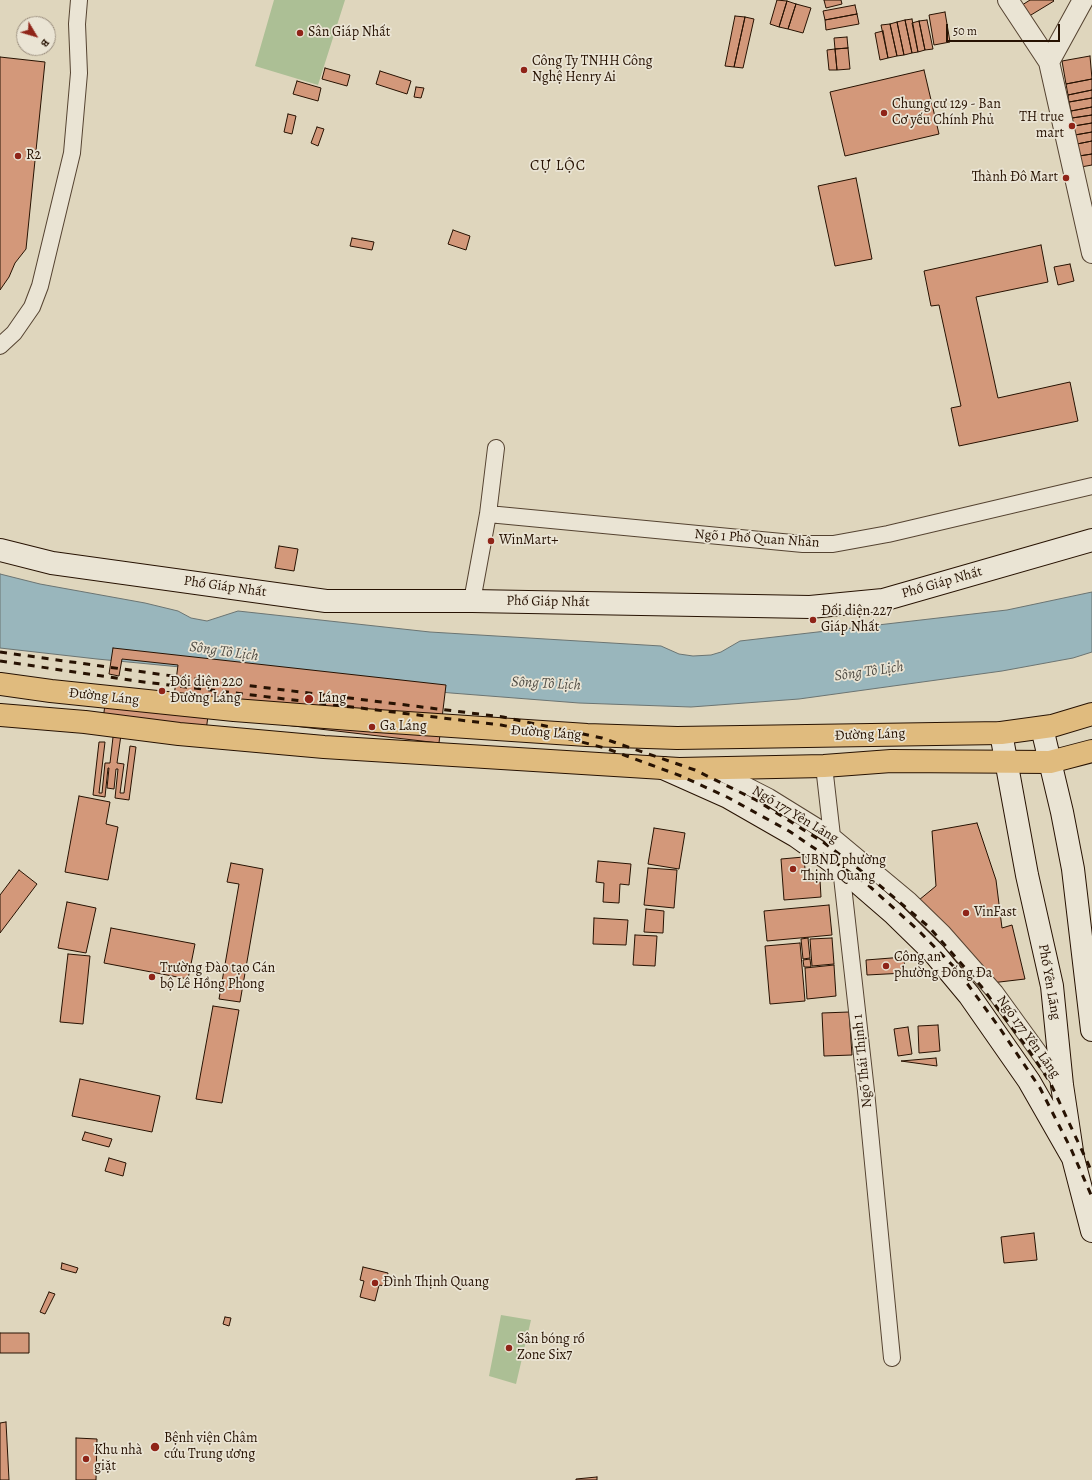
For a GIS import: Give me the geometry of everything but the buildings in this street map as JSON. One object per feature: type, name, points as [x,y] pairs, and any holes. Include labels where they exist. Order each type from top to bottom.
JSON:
[{"type":"main road","name":"Phố Giáp Nhất","points":[[0,550],[52,563],[326,601],[472,601],[810,607],[883,600],[1092,540]]},
{"type":"main road","name":"Đường Láng","points":[[0,684],[51,691],[234,710],[587,736],[685,738],[1001,733],[1042,728],[1092,714]]},
{"type":"main road","points":[[230,738],[234,710]]},
{"type":"main road","name":"Đường Láng","points":[[0,715],[85,722],[324,748],[663,768],[712,769],[824,766],[890,761],[1050,762],[1092,751]]},
{"type":"main road","points":[[1042,728],[1072,869],[1092,1030]]},
{"type":"main road","name":"Phố Yên Lãng","points":[[1001,733],[1027,875],[1052,986],[1062,1085],[1073,1158],[1092,1231]]},
{"type":"main road","points":[[663,768],[728,797],[796,836],[841,868],[893,913],[934,952],[970,995],[1029,1081],[1073,1158]]},
{"type":"street","points":[[0,346],[14,333],[27,314],[40,286],[72,153],[79,73],[77,24],[79,0]]},
{"type":"street","points":[[1008,0],[1049,62],[1092,253]]},
{"type":"street","points":[[1049,62],[1083,0]]},
{"type":"street","points":[[472,601],[488,514],[496,448]]},
{"type":"street","name":"Ngõ 1 Phố Quan Nhân","points":[[488,514],[804,544],[833,544],[888,534],[1092,486]]},
{"type":"street","name":"Ngõ Thái Thịnh 1","points":[[824,766],[832,836],[841,868],[867,1099],[892,1358]]},
{"type":"street","name":"Ngõ 177 Yên Lãng","points":[[712,769],[769,797],[832,836],[910,901],[970,962],[995,992],[1062,1085]]},
{"type":"green space","name":"Sân Giáp Nhất","points":[[274,0],[345,0],[318,85],[255,66]]},
{"type":"green space","name":"Sân bóng rổ Zone Six7","points":[[501,1315],[531,1320],[516,1384],[489,1376]]},
{"type":"water","name":"Sông Tô Lịch","points":[[0,574],[40,584],[145,603],[178,611],[191,618],[207,621],[238,611],[430,632],[661,646],[679,654],[693,656],[711,655],[721,652],[740,641],[1007,610],[1092,592],[1092,652],[1073,658],[1002,671],[799,699],[691,707],[579,703],[451,693],[97,659],[0,648]]},
{"type":"railway","points":[[0,652],[187,678],[503,717],[602,738],[695,770],[756,800],[823,842],[872,879],[929,927],[981,986],[1028,1049],[1050,1082],[1092,1172]]},
{"type":"railway","points":[[0,661],[136,681],[501,725],[558,736],[605,748],[681,776],[727,797],[789,831],[867,884],[919,931],[958,971],[999,1027],[1040,1088],[1071,1149],[1092,1197]]},
{"type":"place","name":"Sân Giáp Nhất","points":[[300,33]]},
{"type":"place","name":"Công Ty TNHH Công Nghệ Henry Ai","points":[[524,70]]},
{"type":"place","name":"Chung cư 129 - Ban Cơ yếu Chính Phủ","points":[[884,113]]},
{"type":"place","name":"TH true mart","points":[[1072,126]]},
{"type":"place","name":"R2","points":[[18,156]]},
{"type":"place","name":"Thành Đô Mart","points":[[1066,178]]},
{"type":"place","name":"WinMart+","points":[[491,541]]},
{"type":"place","name":"Đối diện 227 Giáp Nhất","points":[[813,620]]},
{"type":"place","name":"Đối diện 220 Đường Láng","points":[[162,691]]},
{"type":"place","name":"Láng","points":[[309,699]]},
{"type":"place","name":"Ga Láng","points":[[372,727]]},
{"type":"place","name":"UBND phường Thịnh Quang","points":[[793,869]]},
{"type":"place","name":"VinFast","points":[[966,913]]},
{"type":"place","name":"Công an phường Đống Đa","points":[[886,966]]},
{"type":"place","name":"Trường Đào tạo Cán bộ Lê Hồng Phong","points":[[152,977]]},
{"type":"place","name":"Đình Thịnh Quang","points":[[375,1283]]},
{"type":"place","name":"Sân bóng rổ Zone Six7","points":[[509,1348]]},
{"type":"place","name":"Bệnh viện Châm cứu Trung ương","points":[[155,1447]]},
{"type":"place","name":"Khu nhà giặt","points":[[86,1459]]},
{"type":"district","name":"CỰ LỘC","points":[[558,166]]}]
